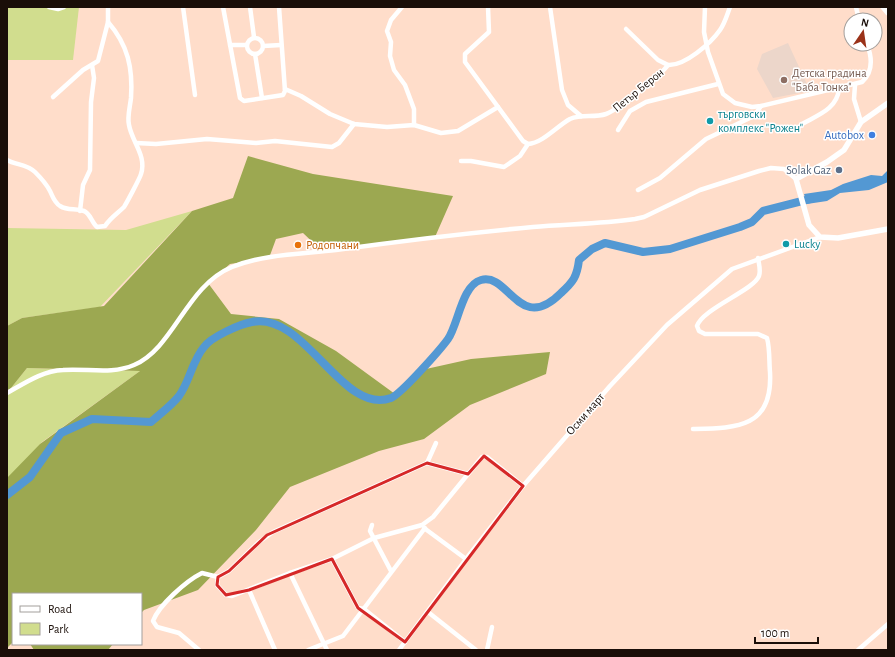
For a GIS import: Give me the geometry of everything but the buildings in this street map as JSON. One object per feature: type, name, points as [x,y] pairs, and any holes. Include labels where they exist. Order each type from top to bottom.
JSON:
[{"type":"main road","points":[[883,7],[888,13]]},
{"type":"main road","points":[[888,103],[861,122],[844,150],[827,162],[796,179],[810,228],[820,236],[838,238],[888,229]]},
{"type":"street","points":[[49,7],[58,9],[64,7]]},
{"type":"street","points":[[53,98],[82,70],[98,61],[108,22],[108,7]]},
{"type":"street","points":[[183,7],[196,95]]},
{"type":"street","points":[[224,7],[240,98],[244,100],[283,94],[285,90],[279,7]]},
{"type":"street","points":[[250,7],[254,37]]},
{"type":"street","points":[[402,7],[392,20],[387,31],[391,42],[390,56],[394,70],[404,85],[414,109],[414,126]]},
{"type":"street","points":[[460,161],[471,160],[504,167],[520,156],[528,144],[523,141],[464,59],[468,52],[489,32],[488,7]]},
{"type":"street","points":[[550,7],[557,44],[562,90],[568,105],[581,116]]},
{"type":"street","points":[[705,7],[704,36],[718,84],[723,94],[735,103],[752,107],[761,106],[855,85],[866,78],[870,70],[871,61],[869,52]]},
{"type":"street","name":"Петър Берон","points":[[528,144],[538,141],[563,123],[581,116],[599,115],[612,111],[648,85],[668,65],[681,63],[714,37],[726,21],[730,7]]},
{"type":"street","points":[[7,160],[16,166],[24,166],[34,171],[50,190],[52,199],[59,206],[68,210],[80,211],[88,214],[93,224],[102,228],[106,226],[112,216],[125,206],[141,176],[143,168],[141,154],[128,122],[132,84],[130,58],[124,42],[108,22]]},
{"type":"street","points":[[626,29],[658,60],[668,65]]},
{"type":"street","points":[[254,37],[260,39],[263,46],[260,52],[256,54],[249,52],[246,45],[249,39],[254,37]]},
{"type":"street","points":[[230,45],[246,45]]},
{"type":"street","points":[[263,46],[281,45]]},
{"type":"street","points":[[256,54],[262,98]]},
{"type":"street","points":[[80,211],[83,185],[90,170],[94,78],[92,65]]},
{"type":"street","points":[[618,130],[630,111],[646,102],[718,84]]},
{"type":"street","points":[[855,85],[854,100],[861,122]]},
{"type":"street","points":[[802,124],[829,108],[836,102],[839,89]]},
{"type":"street","points":[[285,90],[301,96],[330,114],[354,124],[387,127],[414,126],[449,133],[467,127],[498,106]]},
{"type":"street","points":[[638,190],[660,178],[706,139],[754,116],[761,106]]},
{"type":"street","points":[[136,143],[180,142],[193,139],[207,139],[256,143],[275,141],[332,147],[339,143],[354,124]]},
{"type":"street","points":[[7,393],[49,372],[63,370],[116,371],[135,365],[155,350],[204,286],[216,276],[242,264],[269,258],[422,238],[635,219],[644,217],[700,190],[771,168],[784,169],[796,179]]},
{"type":"street","name":"Осми март","points":[[400,650],[466,559],[523,486],[610,386],[668,325],[725,274],[758,258],[820,236]]},
{"type":"street","points":[[693,429],[725,428],[742,425],[759,415],[768,399],[770,385],[766,338],[758,334],[705,334],[699,331],[697,326],[701,319],[736,293],[755,282],[760,271],[758,258]]},
{"type":"street","points":[[427,463],[436,443]]},
{"type":"street","points":[[218,577],[217,585],[226,595],[232,596],[290,573],[332,559],[374,538],[416,527],[432,518],[484,456],[523,486]]},
{"type":"street","points":[[199,650],[179,632],[155,625],[153,619],[168,601],[190,579],[202,573],[218,577],[229,571],[259,542],[273,532],[427,463],[468,474]]},
{"type":"street","points":[[372,525],[370,531],[391,572]]},
{"type":"street","points":[[416,527],[426,528],[466,559]]},
{"type":"street","points":[[308,650],[343,636],[426,528]]},
{"type":"street","points":[[332,559],[358,608],[364,609],[405,642]]},
{"type":"street","points":[[290,573],[327,650]]},
{"type":"street","points":[[249,590],[275,650]]},
{"type":"street","points":[[428,612],[476,650]]},
{"type":"street","points":[[858,650],[888,624]]},
{"type":"street","points":[[487,650],[492,627]]},
{"type":"highlighted area","points":[[484,456],[523,486],[405,642],[358,608],[332,559],[249,590],[226,595],[217,585],[218,577],[229,571],[267,535],[427,463],[468,474]]},
{"type":"shaded area","name":"Детска градина \"Баба Тонка\"","points":[[788,43],[810,91],[773,98],[757,69],[762,54]]},
{"type":"green space","points":[[7,7],[79,7],[73,60],[7,60]]},
{"type":"green space","points":[[248,156],[313,174],[453,196],[435,237],[323,252],[303,233],[276,239],[269,258],[230,264],[208,283],[231,314],[279,319],[336,351],[395,394],[426,369],[471,359],[550,352],[546,374],[470,405],[424,439],[379,451],[290,487],[256,530],[198,590],[142,612],[142,593],[12,593],[12,643],[7,648],[7,478],[40,444],[140,371],[27,368],[7,393],[7,326],[22,318],[104,306],[192,211],[233,198]]},
{"type":"green space","points":[[192,211],[100,307],[22,318],[7,326],[7,228],[126,230]]},
{"type":"green space","points":[[27,368],[140,371],[42,442],[7,483],[7,393]]},
{"type":"green space","points":[[31,645],[112,645],[108,650],[34,650]]},
{"type":"water","points":[[888,170],[888,182],[869,190],[840,193],[827,201],[807,204],[804,194],[831,190],[843,184],[871,175],[882,176]]},
{"type":"waterway","points":[[7,495],[30,477],[61,433],[92,419],[151,422],[179,396],[197,358],[204,347],[219,335],[240,325],[252,322],[271,323],[289,332],[306,346],[339,379],[356,392],[373,399],[391,398],[411,380],[448,339],[452,333],[461,306],[469,289],[481,280],[491,280],[525,305],[535,308],[547,304],[569,286],[574,279],[579,260],[592,249],[605,243],[643,252],[670,249],[740,227],[752,222],[763,211],[810,199]]},
{"type":"place","name":"Детска градина \"Баба Тонка\"","points":[[784,80]]},
{"type":"place","name":"търговски комплекс \"Рожен\"","points":[[710,121]]},
{"type":"place","name":"Autobox","points":[[872,135]]},
{"type":"place","name":"Solak Gaz","points":[[839,170]]},
{"type":"place","name":"Lucky","points":[[786,244]]},
{"type":"place","name":"Родопчани","points":[[298,245]]}]
